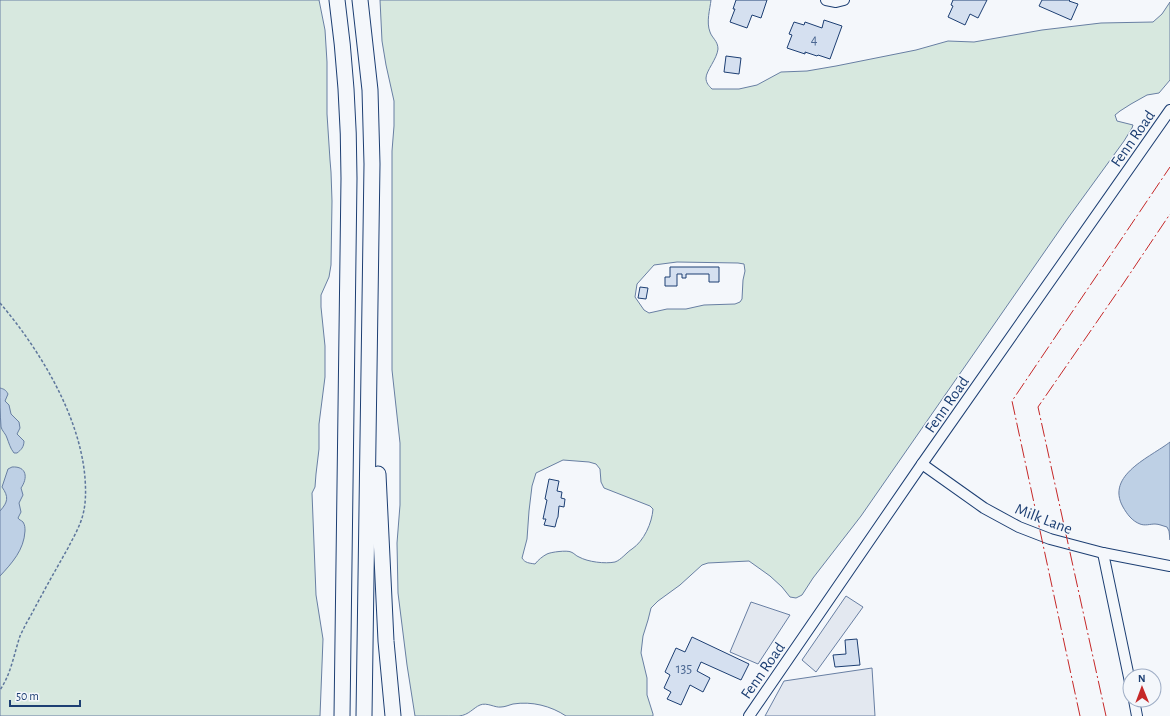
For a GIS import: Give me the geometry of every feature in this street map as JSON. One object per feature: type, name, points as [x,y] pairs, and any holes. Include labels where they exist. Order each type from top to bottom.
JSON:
[{"type":"highway","points":[[337,0],[346,84],[349,170],[342,716]]},
{"type":"highway","points":[[360,0],[369,78],[372,134],[364,716]]},
{"type":"highway","points":[[370,330],[377,384],[380,548],[393,716]]},
{"type":"street","points":[[826,0],[836,2],[844,0]]},
{"type":"street","name":"Fenn Road","points":[[749,716],[922,464],[1170,110]]},
{"type":"street","name":"Milk Lane","points":[[922,464],[984,508],[1019,527],[1050,539],[1104,553],[1170,566]]},
{"type":"street","points":[[1104,553],[1127,668]]},
{"type":"path","points":[[0,303],[38,353],[72,421],[83,458],[85,489],[85,504],[80,523],[26,623],[20,636],[7,678],[0,690]]},
{"type":"shaded area","points":[[0,0],[319,0],[325,30],[327,62],[327,114],[332,201],[331,265],[329,277],[321,295],[325,346],[325,377],[319,424],[319,449],[315,487],[312,493],[316,595],[323,639],[320,716],[0,716]]},
{"type":"shaded area","points":[[380,0],[711,0],[708,20],[709,28],[718,49],[716,57],[706,75],[706,78],[712,89],[739,89],[757,85],[781,72],[807,71],[836,66],[916,50],[948,41],[974,42],[1042,30],[1101,23],[1153,22],[1162,14],[1170,2],[1170,80],[1159,93],[1147,95],[1115,115],[1117,121],[1133,125],[1124,141],[1068,218],[861,516],[813,578],[802,595],[796,598],[790,597],[770,576],[749,561],[708,563],[702,565],[651,608],[643,636],[641,653],[647,678],[647,695],[653,716],[566,716],[554,709],[541,705],[520,703],[504,707],[483,704],[477,706],[466,714],[459,716],[415,716],[398,593],[397,543],[400,505],[400,443],[392,370],[392,151],[394,101],[382,41]],"holes":[[[677,262],[744,264],[745,271],[742,299],[740,302],[735,304],[704,305],[686,309],[667,309],[649,313],[644,310],[635,297],[637,284],[654,265]],[[563,460],[596,464],[600,469],[601,482],[604,488],[650,506],[653,509],[651,520],[644,537],[636,546],[617,561],[606,563],[597,562],[583,559],[571,552],[566,551],[547,554],[535,564],[523,560],[522,558],[527,539],[532,486],[536,473]]]},
{"type":"shaded area","points":[[846,596],[863,607],[816,672],[802,660]]},
{"type":"shaded area","points":[[751,602],[790,615],[758,664],[730,652]]},
{"type":"shaded area","points":[[872,668],[875,716],[765,716],[784,681]]},
{"type":"water","points":[[0,388],[5,390],[8,394],[5,401],[9,405],[11,414],[19,422],[20,428],[17,434],[24,441],[22,448],[17,453],[14,453],[1,427]]},
{"type":"water","points":[[1170,442],[1170,540],[1167,527],[1156,524],[1142,525],[1132,519],[1123,507],[1119,496],[1120,485],[1125,476],[1142,461]]},
{"type":"water","points":[[12,467],[21,468],[25,473],[25,480],[21,488],[23,495],[19,503],[21,512],[18,518],[24,523],[25,531],[20,550],[0,576],[0,511],[5,505],[7,499],[2,487],[8,469]]},
{"type":"building","points":[[736,0],[767,0],[761,18],[752,15],[747,28],[730,22],[735,9],[733,9]]},
{"type":"building","points":[[953,0],[987,0],[978,18],[970,14],[965,25],[948,17],[953,6],[951,5]]},
{"type":"building","points":[[1042,0],[1070,0],[1069,1],[1078,4],[1071,20],[1039,6]]},
{"type":"building","points":[[824,20],[842,26],[830,59],[805,52],[805,54],[787,48],[792,35],[789,34],[794,22],[804,25],[805,22],[822,28]]},
{"type":"building","points":[[726,56],[741,58],[739,74],[724,72]]},
{"type":"building","points":[[670,267],[719,267],[719,282],[709,282],[709,274],[686,274],[686,278],[682,278],[682,274],[677,274],[677,286],[665,286],[665,277],[670,277]]},
{"type":"building","points":[[640,287],[648,288],[646,299],[638,298]]},
{"type":"building","points":[[549,479],[559,481],[557,491],[562,492],[561,498],[565,499],[564,507],[559,506],[555,527],[544,525],[546,519],[543,519]]},
{"type":"building","points":[[692,637],[749,664],[741,680],[701,662],[697,671],[710,678],[703,692],[690,685],[681,705],[667,699],[671,692],[664,688],[670,675],[665,672],[676,648],[685,652]]},
{"type":"building","points":[[857,639],[860,665],[835,667],[833,655],[846,654],[845,640]]},
{"type":"power","points":[[1080,716],[1012,401],[1170,167]]},
{"type":"power","points":[[1106,716],[1038,407],[1170,214]]}]
